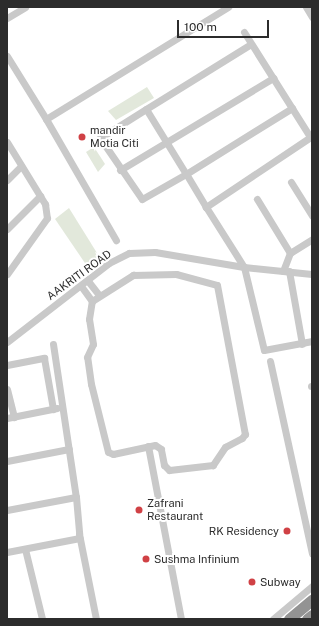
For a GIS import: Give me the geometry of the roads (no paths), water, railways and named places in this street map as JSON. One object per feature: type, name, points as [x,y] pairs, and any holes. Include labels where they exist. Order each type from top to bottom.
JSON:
[{"type":"highway","points":[[289,619],[312,600]]},
{"type":"highway","points":[[307,619],[312,615]]},
{"type":"street","points":[[7,18],[24,7]]},
{"type":"street","points":[[46,119],[228,7]]},
{"type":"street","points":[[306,7],[312,17]]},
{"type":"street","points":[[206,207],[311,137],[244,32]]},
{"type":"street","points":[[251,44],[100,138],[120,170],[142,199],[186,174],[292,108]]},
{"type":"street","points":[[7,56],[46,119],[116,240]]},
{"type":"street","points":[[120,170],[272,78]]},
{"type":"street","points":[[146,109],[244,267],[264,350],[312,342]]},
{"type":"street","points":[[7,142],[45,204],[47,218],[7,274]]},
{"type":"street","points":[[7,180],[21,166]]},
{"type":"street","points":[[291,182],[312,216]]},
{"type":"street","points":[[7,230],[40,196]]},
{"type":"street","points":[[257,199],[290,253],[286,271],[302,344]]},
{"type":"street","points":[[290,253],[312,239]]},
{"type":"street","name":"AAKRITI ROAD","points":[[7,342],[88,281],[109,263],[129,253],[155,252],[244,267],[312,274]]},
{"type":"street","points":[[176,274],[217,284],[245,434],[242,438],[225,447],[212,465],[169,470],[164,465],[161,449],[155,445],[113,454],[105,446],[87,357],[93,344],[88,318],[92,301],[99,295],[133,275],[176,274]]},
{"type":"street","points":[[88,281],[99,295]]},
{"type":"street","points":[[81,286],[92,301]]},
{"type":"street","points":[[53,344],[76,497],[80,538],[96,619]]},
{"type":"street","points":[[7,365],[44,358],[53,409]]},
{"type":"street","points":[[270,361],[312,553]]},
{"type":"street","points":[[7,389],[10,417],[63,407]]},
{"type":"street","points":[[148,446],[181,619]]},
{"type":"street","points":[[7,461],[69,449]]},
{"type":"street","points":[[7,510],[76,497]]},
{"type":"street","points":[[7,552],[80,538]]},
{"type":"street","points":[[25,549],[42,619]]},
{"type":"street","points":[[273,619],[312,586]]},
{"type":"place","name":"mandir Motia Citi","points":[[82,137]]},
{"type":"place","name":"Zafrani Restaurant","points":[[139,510]]},
{"type":"place","name":"RK Residency","points":[[287,531]]},
{"type":"place","name":"Sushma Infinium","points":[[146,559]]},
{"type":"place","name":"Subway","points":[[252,582]]}]
